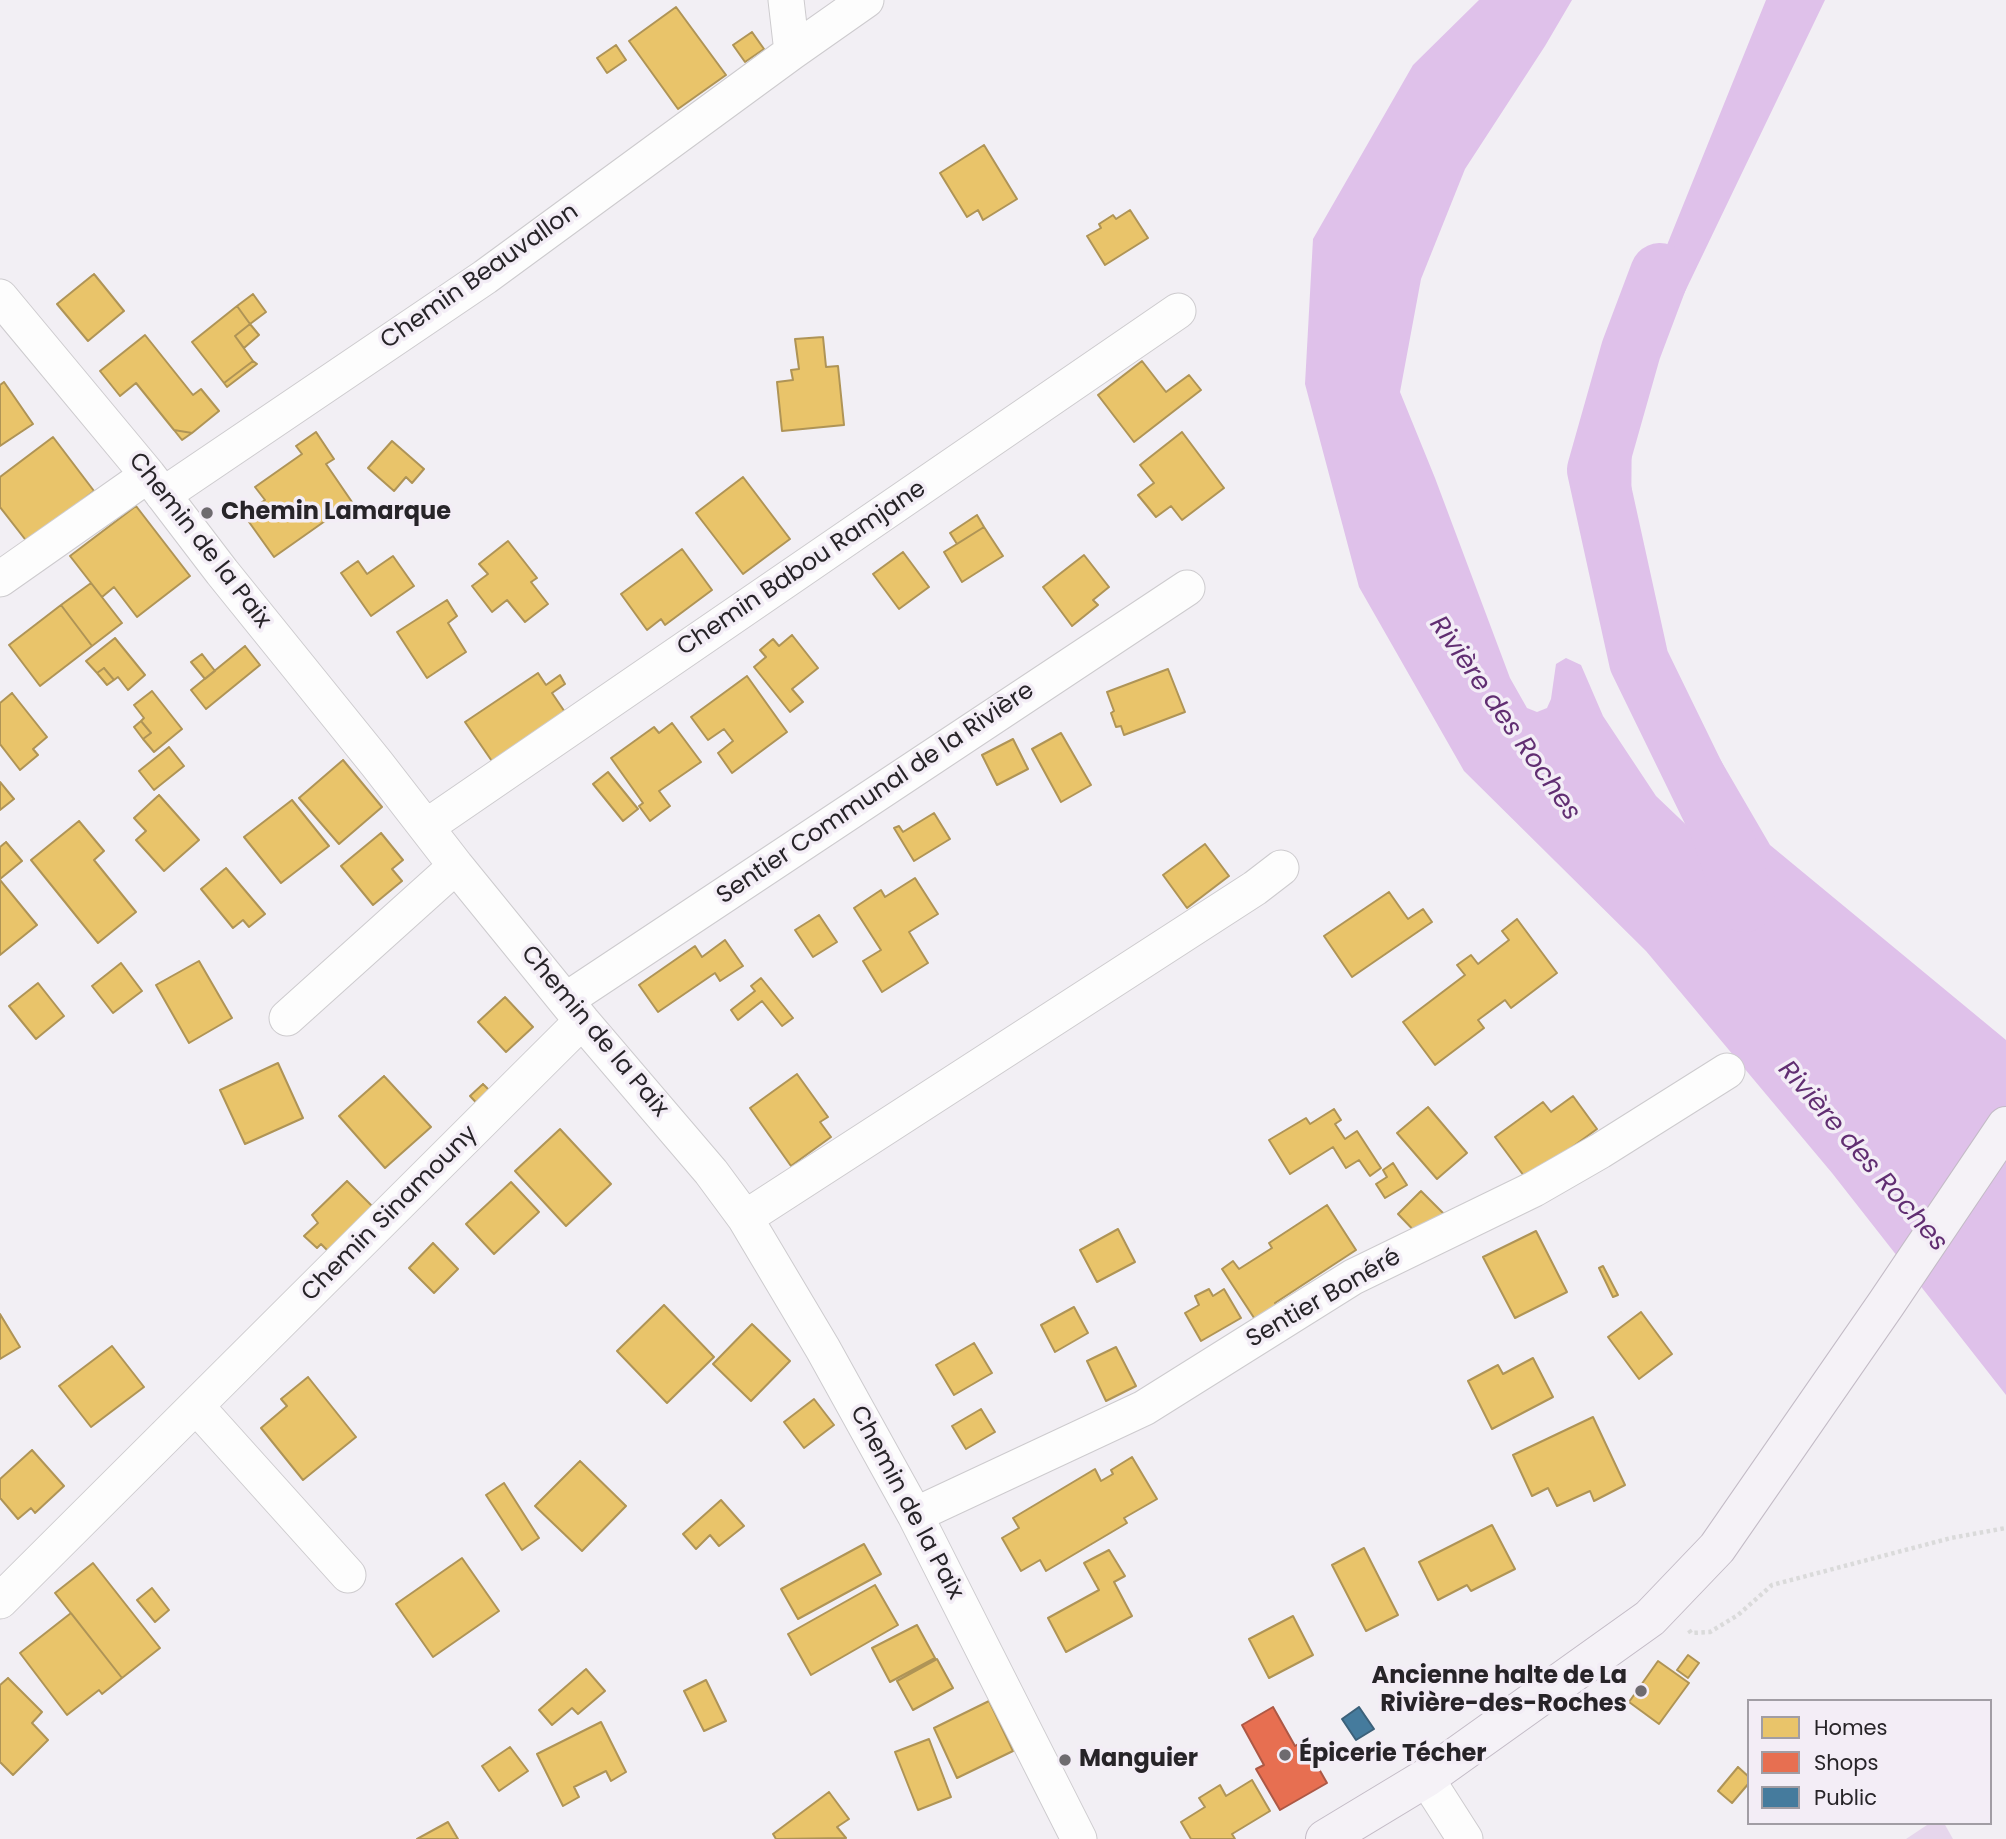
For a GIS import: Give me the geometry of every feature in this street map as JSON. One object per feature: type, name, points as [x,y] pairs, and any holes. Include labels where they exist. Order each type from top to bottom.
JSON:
[{"type":"main road","points":[[1325,1839],[1426,1778],[1650,1618],[1717,1548],[2006,1126]]},
{"type":"street","points":[[786,0],[792,52]]},
{"type":"street","name":"Chemin Beauvallon","points":[[155,485],[485,277],[866,0]]},
{"type":"street","name":"Chemin de la Paix","points":[[0,297],[155,485],[456,866],[711,1172],[745,1218],[823,1349],[915,1516],[1079,1839]]},
{"type":"street","name":"Chemin Babou Ramjane","points":[[426,827],[1178,312]]},
{"type":"street","points":[[0,579],[155,485]]},
{"type":"street","name":"Sentier Communal de la Rivière","points":[[574,1010],[1186,588]]},
{"type":"street","points":[[287,1018],[456,866]]},
{"type":"street","points":[[745,1218],[1255,888],[1281,868]]},
{"type":"street","name":"Chemin Sinamouny","points":[[0,1601],[196,1406],[574,1010]]},
{"type":"street","name":"Sentier Bonéré","points":[[915,1516],[1144,1408],[1353,1278],[1534,1189],[1727,1072]]},
{"type":"street","points":[[196,1406],[348,1575]]},
{"type":"street","points":[[1426,1778],[1465,1839]]},
{"type":"path","points":[[1685,1623],[1691,1633],[1710,1632],[1738,1615],[1772,1585],[1951,1538],[2006,1528]]},
{"type":"shaded area","points":[[1927,1825],[1945,1825],[1953,1839],[1906,1839]]},
{"type":"water","name":"Rivière des Roches","points":[[1479,0],[1572,0],[1465,169],[1421,279],[1400,392],[1510,678],[1527,708],[1537,712],[1547,708],[1551,699],[1556,664],[1566,658],[1581,665],[1603,716],[1656,796],[1699,837],[1711,834],[1719,825],[1719,814],[1706,784],[1671,727],[1639,661],[1613,589],[1597,470],[1646,297],[1766,0],[1825,0],[1632,402],[1631,538],[1674,680],[1770,845],[2006,1040],[2006,1395],[1832,1173],[1646,951],[1464,771],[1359,587],[1305,384],[1313,239],[1413,65]]},
{"type":"building: Homes","points":[[676,7],[726,75],[678,109],[629,41]]},
{"type":"building: Homes","points":[[752,32],[764,49],[745,62],[733,45]]},
{"type":"building: Homes","points":[[616,45],[626,60],[607,73],[597,58]]},
{"type":"building: Homes","points":[[984,145],[1017,199],[983,220],[978,210],[967,217],[940,173]]},
{"type":"building: Homes","points":[[1130,210],[1148,238],[1105,265],[1087,236],[1101,228],[1099,224],[1113,215],[1116,219]]},
{"type":"building: Homes","points":[[94,274],[124,311],[88,341],[57,304]]},
{"type":"building: Homes","points":[[253,294],[266,312],[250,324],[237,306]]},
{"type":"building: Homes","points":[[237,306],[250,324],[235,336],[253,361],[224,383],[192,342]]},
{"type":"building: Homes","points":[[250,324],[259,335],[244,348],[235,336]]},
{"type":"building: Homes","points":[[145,335],[193,395],[201,389],[219,411],[192,433],[174,430],[136,383],[120,396],[100,371]]},
{"type":"building: Homes","points":[[823,337],[826,367],[838,366],[844,425],[782,431],[777,382],[793,380],[791,370],[799,369],[795,339]]},
{"type":"building: Homes","points":[[253,361],[257,364],[227,387],[224,383]]},
{"type":"building: Homes","points":[[1142,361],[1166,392],[1189,375],[1201,390],[1134,442],[1098,395]]},
{"type":"building: Homes","points":[[4,382],[33,424],[0,446],[0,385]]},
{"type":"building: Homes","points":[[174,430],[192,433],[182,440]]},
{"type":"building: Homes","points":[[316,432],[334,459],[326,464],[352,502],[274,557],[244,515],[265,500],[255,487],[302,454],[296,446]]},
{"type":"building: Homes","points":[[1182,432],[1224,488],[1182,520],[1171,506],[1156,517],[1138,495],[1154,483],[1140,465]]},
{"type":"building: Homes","points":[[53,437],[94,491],[28,543],[0,507],[0,477]]},
{"type":"building: Homes","points":[[392,441],[424,469],[412,483],[406,477],[394,491],[368,468]]},
{"type":"building: Homes","points":[[743,477],[790,539],[743,574],[696,513]]},
{"type":"building: Homes","points":[[136,506],[190,576],[137,617],[114,587],[102,597],[70,556]]},
{"type":"building: Homes","points":[[977,515],[984,527],[957,544],[950,533]]},
{"type":"building: Homes","points":[[984,527],[1003,556],[962,582],[944,552]]},
{"type":"building: Homes","points":[[508,541],[537,578],[531,582],[548,604],[525,622],[507,600],[492,612],[472,586],[488,574],[479,564]]},
{"type":"building: Homes","points":[[682,549],[712,590],[665,625],[661,619],[647,630],[621,594]]},
{"type":"building: Homes","points":[[903,552],[929,587],[899,609],[873,574]]},
{"type":"building: Homes","points":[[1084,555],[1109,587],[1093,600],[1098,605],[1072,626],[1043,587]]},
{"type":"building: Homes","points":[[393,556],[414,586],[371,616],[341,573],[358,561],[367,574]]},
{"type":"building: Homes","points":[[91,583],[122,623],[92,646],[61,605]]},
{"type":"building: Homes","points":[[447,600],[457,616],[448,623],[466,652],[427,678],[397,632]]},
{"type":"building: Homes","points":[[61,605],[92,646],[40,686],[9,645]]},
{"type":"building: Homes","points":[[792,635],[818,668],[792,689],[803,702],[790,712],[754,667],[766,657],[760,650],[773,639],[779,646]]},
{"type":"building: Homes","points":[[115,638],[145,675],[128,690],[118,677],[114,680],[104,668],[97,673],[86,661]]},
{"type":"building: Homes","points":[[245,646],[260,665],[206,709],[191,690]]},
{"type":"building: Homes","points":[[202,654],[215,671],[205,679],[191,662]]},
{"type":"building: Homes","points":[[104,668],[114,680],[107,685],[97,673]]},
{"type":"building: Homes","points":[[1168,669],[1185,712],[1124,735],[1121,726],[1116,727],[1107,692]]},
{"type":"building: Homes","points":[[538,673],[546,685],[560,675],[565,684],[552,693],[569,718],[496,767],[465,722]]},
{"type":"building: Homes","points":[[747,676],[787,732],[732,773],[718,753],[733,741],[724,729],[708,740],[691,717]]},
{"type":"building: Homes","points":[[152,691],[182,729],[154,752],[143,739],[151,733],[141,721],[144,718],[134,705]]},
{"type":"building: Homes","points":[[12,693],[47,737],[33,749],[38,755],[20,770],[0,744],[0,703]]},
{"type":"building: Homes","points":[[141,721],[151,733],[143,739],[134,727]]},
{"type":"building: Homes","points":[[672,723],[701,762],[659,791],[670,806],[650,821],[639,806],[643,803],[611,758],[654,727],[659,733]]},
{"type":"building: Homes","points":[[1061,733],[1091,785],[1061,802],[1032,749]]},
{"type":"building: Homes","points":[[1013,739],[1028,769],[997,785],[982,755]]},
{"type":"building: Homes","points":[[169,747],[184,766],[154,790],[139,771]]},
{"type":"building: Homes","points":[[343,760],[382,807],[339,844],[299,798]]},
{"type":"building: Homes","points":[[608,772],[638,809],[623,821],[593,784]]},
{"type":"building: Homes","points":[[0,782],[14,799],[0,810]]},
{"type":"building: Homes","points":[[159,795],[199,840],[164,871],[136,840],[146,831],[134,818]]},
{"type":"building: Homes","points":[[292,800],[329,846],[281,883],[244,837]]},
{"type":"building: Homes","points":[[934,813],[950,839],[914,861],[894,828],[899,826],[903,832]]},
{"type":"building: Homes","points":[[79,821],[104,851],[94,860],[136,912],[98,943],[31,860]]},
{"type":"building: Homes","points":[[381,833],[403,860],[392,869],[402,881],[373,905],[341,866]]},
{"type":"building: Homes","points":[[6,842],[22,861],[0,879],[0,847]]},
{"type":"building: Homes","points":[[1205,844],[1229,876],[1187,908],[1163,875]]},
{"type":"building: Homes","points":[[226,868],[265,914],[249,927],[243,920],[233,928],[201,889]]},
{"type":"building: Homes","points":[[915,878],[938,914],[909,932],[928,963],[882,992],[863,961],[881,950],[854,908],[881,890],[885,897]]},
{"type":"building: Homes","points":[[0,880],[37,925],[0,955]]},
{"type":"building: Homes","points":[[1389,892],[1408,919],[1423,909],[1432,922],[1352,977],[1324,936]]},
{"type":"building: Homes","points":[[819,915],[837,942],[813,957],[795,930]]},
{"type":"building: Homes","points":[[1517,919],[1557,973],[1511,1008],[1505,1000],[1478,1020],[1484,1028],[1435,1065],[1403,1022],[1465,975],[1457,965],[1471,955],[1478,964],[1509,940],[1502,931]]},
{"type":"building: Homes","points":[[725,940],[743,966],[720,981],[715,973],[658,1012],[639,985],[695,946],[702,957]]},
{"type":"building: Homes","points":[[199,961],[232,1018],[189,1043],[156,985]]},
{"type":"building: Homes","points":[[121,963],[142,991],[113,1013],[92,986]]},
{"type":"building: Homes","points":[[761,978],[793,1018],[782,1026],[762,1001],[738,1020],[731,1010],[755,991],[751,986]]},
{"type":"building: Homes","points":[[38,983],[64,1016],[36,1039],[9,1006]]},
{"type":"building: Homes","points":[[505,997],[533,1027],[506,1052],[478,1022]]},
{"type":"building: Homes","points":[[278,1063],[303,1118],[245,1144],[220,1090]]},
{"type":"building: Homes","points":[[797,1074],[828,1117],[820,1122],[831,1137],[791,1166],[750,1108]]},
{"type":"building: Homes","points":[[384,1076],[431,1127],[385,1168],[339,1116]]},
{"type":"building: Homes","points":[[483,1084],[498,1099],[485,1112],[470,1096]]},
{"type":"building: Homes","points":[[1573,1096],[1597,1129],[1527,1180],[1495,1137],[1543,1102],[1551,1112]]},
{"type":"building: Homes","points":[[1428,1107],[1467,1153],[1437,1179],[1397,1133]]},
{"type":"building: Homes","points":[[1334,1109],[1341,1120],[1335,1124],[1345,1139],[1357,1131],[1381,1168],[1370,1176],[1359,1160],[1346,1168],[1333,1147],[1290,1174],[1269,1140],[1306,1118],[1310,1124]]},
{"type":"building: Homes","points":[[560,1129],[611,1184],[566,1226],[515,1171]]},
{"type":"building: Homes","points":[[1393,1163],[1407,1185],[1385,1198],[1376,1184],[1387,1177],[1383,1170]]},
{"type":"building: Homes","points":[[347,1181],[378,1212],[333,1256],[321,1244],[317,1248],[304,1236],[318,1223],[312,1215]]},
{"type":"building: Homes","points":[[511,1182],[539,1212],[494,1254],[466,1224]]},
{"type":"building: Homes","points":[[1421,1191],[1448,1218],[1424,1241],[1398,1214]]},
{"type":"building: Homes","points":[[1327,1205],[1356,1250],[1275,1303],[1281,1313],[1260,1327],[1222,1269],[1233,1261],[1239,1269],[1272,1248],[1269,1243]]},
{"type":"building: Homes","points":[[1118,1229],[1135,1262],[1097,1282],[1080,1250]]},
{"type":"building: Homes","points":[[1536,1231],[1567,1292],[1515,1318],[1483,1257]]},
{"type":"building: Homes","points":[[433,1243],[458,1269],[434,1293],[409,1268]]},
{"type":"building: Homes","points":[[1603,1266],[1618,1295],[1613,1297],[1599,1268]]},
{"type":"building: Homes","points":[[1209,1289],[1213,1296],[1224,1289],[1241,1318],[1201,1341],[1185,1313],[1199,1305],[1195,1296]]},
{"type":"building: Homes","points":[[664,1305],[714,1357],[667,1403],[617,1351]]},
{"type":"building: Homes","points":[[1074,1307],[1088,1333],[1055,1352],[1041,1325]]},
{"type":"building: Homes","points":[[1641,1312],[1672,1354],[1639,1379],[1608,1337]]},
{"type":"building: Homes","points":[[0,1314],[20,1347],[0,1359]]},
{"type":"building: Homes","points":[[752,1324],[790,1361],[751,1401],[713,1364]]},
{"type":"building: Homes","points":[[974,1343],[992,1373],[954,1395],[936,1365]]},
{"type":"building: Homes","points":[[112,1346],[144,1387],[91,1427],[59,1386]]},
{"type":"building: Homes","points":[[1116,1347],[1136,1386],[1106,1401],[1087,1361]]},
{"type":"building: Homes","points":[[1533,1358],[1553,1397],[1492,1429],[1468,1381],[1498,1365],[1503,1374]]},
{"type":"building: Homes","points":[[308,1377],[356,1437],[303,1480],[261,1428],[287,1406],[281,1399]]},
{"type":"building: Homes","points":[[814,1399],[834,1425],[804,1448],[784,1422]]},
{"type":"building: Homes","points":[[981,1409],[995,1432],[966,1449],[952,1426]]},
{"type":"building: Homes","points":[[1593,1417],[1625,1485],[1594,1501],[1590,1491],[1557,1506],[1548,1488],[1532,1496],[1513,1455]]},
{"type":"building: Homes","points":[[32,1450],[64,1486],[35,1513],[31,1508],[18,1519],[0,1498],[0,1479]]},
{"type":"building: Homes","points":[[1132,1457],[1157,1499],[1124,1518],[1127,1523],[1046,1571],[1040,1560],[1021,1571],[1002,1538],[1019,1528],[1013,1518],[1095,1469],[1101,1481],[1113,1474],[1111,1470]]},
{"type":"building: Homes","points":[[580,1461],[626,1506],[582,1551],[535,1506]]},
{"type":"building: Homes","points":[[504,1483],[539,1538],[522,1550],[486,1495]]},
{"type":"building: Homes","points":[[721,1500],[744,1526],[719,1546],[710,1535],[696,1549],[683,1534]]},
{"type":"building: Homes","points":[[1492,1525],[1515,1569],[1471,1591],[1467,1585],[1438,1600],[1419,1562]]},
{"type":"building: Homes","points":[[864,1544],[881,1574],[798,1619],[781,1589]]},
{"type":"building: Homes","points":[[1364,1548],[1398,1615],[1366,1631],[1332,1565]]},
{"type":"building: Homes","points":[[1109,1550],[1125,1576],[1114,1582],[1132,1616],[1066,1652],[1048,1618],[1099,1590],[1084,1563]]},
{"type":"building: Homes","points":[[462,1558],[499,1611],[433,1657],[396,1604]]},
{"type":"building: Homes","points":[[93,1563],[160,1648],[122,1678],[55,1593]]},
{"type":"building: Homes","points":[[875,1585],[898,1625],[811,1675],[788,1634]]},
{"type":"building: Homes","points":[[152,1588],[169,1610],[155,1622],[137,1600]]},
{"type":"building: Homes","points":[[71,1613],[122,1678],[102,1694],[99,1690],[67,1715],[20,1653]]},
{"type":"building: Homes","points":[[1293,1616],[1313,1655],[1269,1678],[1249,1639]]},
{"type":"building: Homes","points":[[917,1625],[935,1658],[890,1682],[872,1648]]},
{"type":"building: Homes","points":[[1688,1655],[1699,1663],[1688,1678],[1677,1670]]},
{"type":"building: Homes","points":[[937,1659],[953,1688],[913,1710],[897,1681]]},
{"type":"building: Homes","points":[[1658,1661],[1689,1683],[1659,1724],[1629,1702]]},
{"type":"building: Homes","points":[[586,1669],[605,1691],[578,1714],[572,1708],[552,1725],[539,1710]]},
{"type":"building: Homes","points":[[8,1678],[42,1712],[32,1723],[48,1740],[13,1775],[0,1762],[0,1685]]},
{"type":"building: Homes","points":[[706,1680],[726,1721],[704,1731],[684,1691]]},
{"type":"building: Homes","points":[[989,1701],[1013,1751],[957,1778],[934,1728]]},
{"type":"building: Homes","points":[[601,1722],[626,1772],[611,1781],[606,1771],[574,1787],[579,1797],[563,1806],[537,1754]]},
{"type":"building: Homes","points":[[929,1739],[951,1797],[918,1810],[895,1752]]},
{"type":"building: Homes","points":[[510,1747],[528,1771],[499,1791],[482,1766]]},
{"type":"building: Homes","points":[[1738,1767],[1747,1775],[1747,1785],[1732,1803],[1718,1791]]},
{"type":"building: Homes","points":[[1252,1780],[1270,1811],[1232,1834],[1235,1839],[1191,1839],[1181,1822],[1205,1807],[1199,1798],[1220,1785],[1226,1796]]},
{"type":"building: Homes","points":[[829,1792],[849,1819],[837,1827],[846,1838],[776,1839],[773,1834]]},
{"type":"building: Homes","points":[[448,1822],[458,1839],[417,1839]]},
{"type":"building: Shops","name":"Épicerie Técher","points":[[1273,1707],[1295,1746],[1303,1741],[1327,1783],[1280,1810],[1256,1769],[1264,1765],[1242,1725]]},
{"type":"building: Public","points":[[1359,1707],[1374,1729],[1356,1740],[1342,1719]]},
{"type":"waterway","points":[[1660,273],[1631,350],[1597,470],[1639,661],[1719,825],[1745,902]]},
{"type":"place","name":"Chemin Lamarque","points":[[207,513]]},
{"type":"place","name":"Ancienne halte de La Rivière-des-Roches","points":[[1641,1691]]},
{"type":"place","name":"Épicerie Técher","points":[[1285,1755]]},
{"type":"place","name":"Manguier","points":[[1065,1760]]}]
